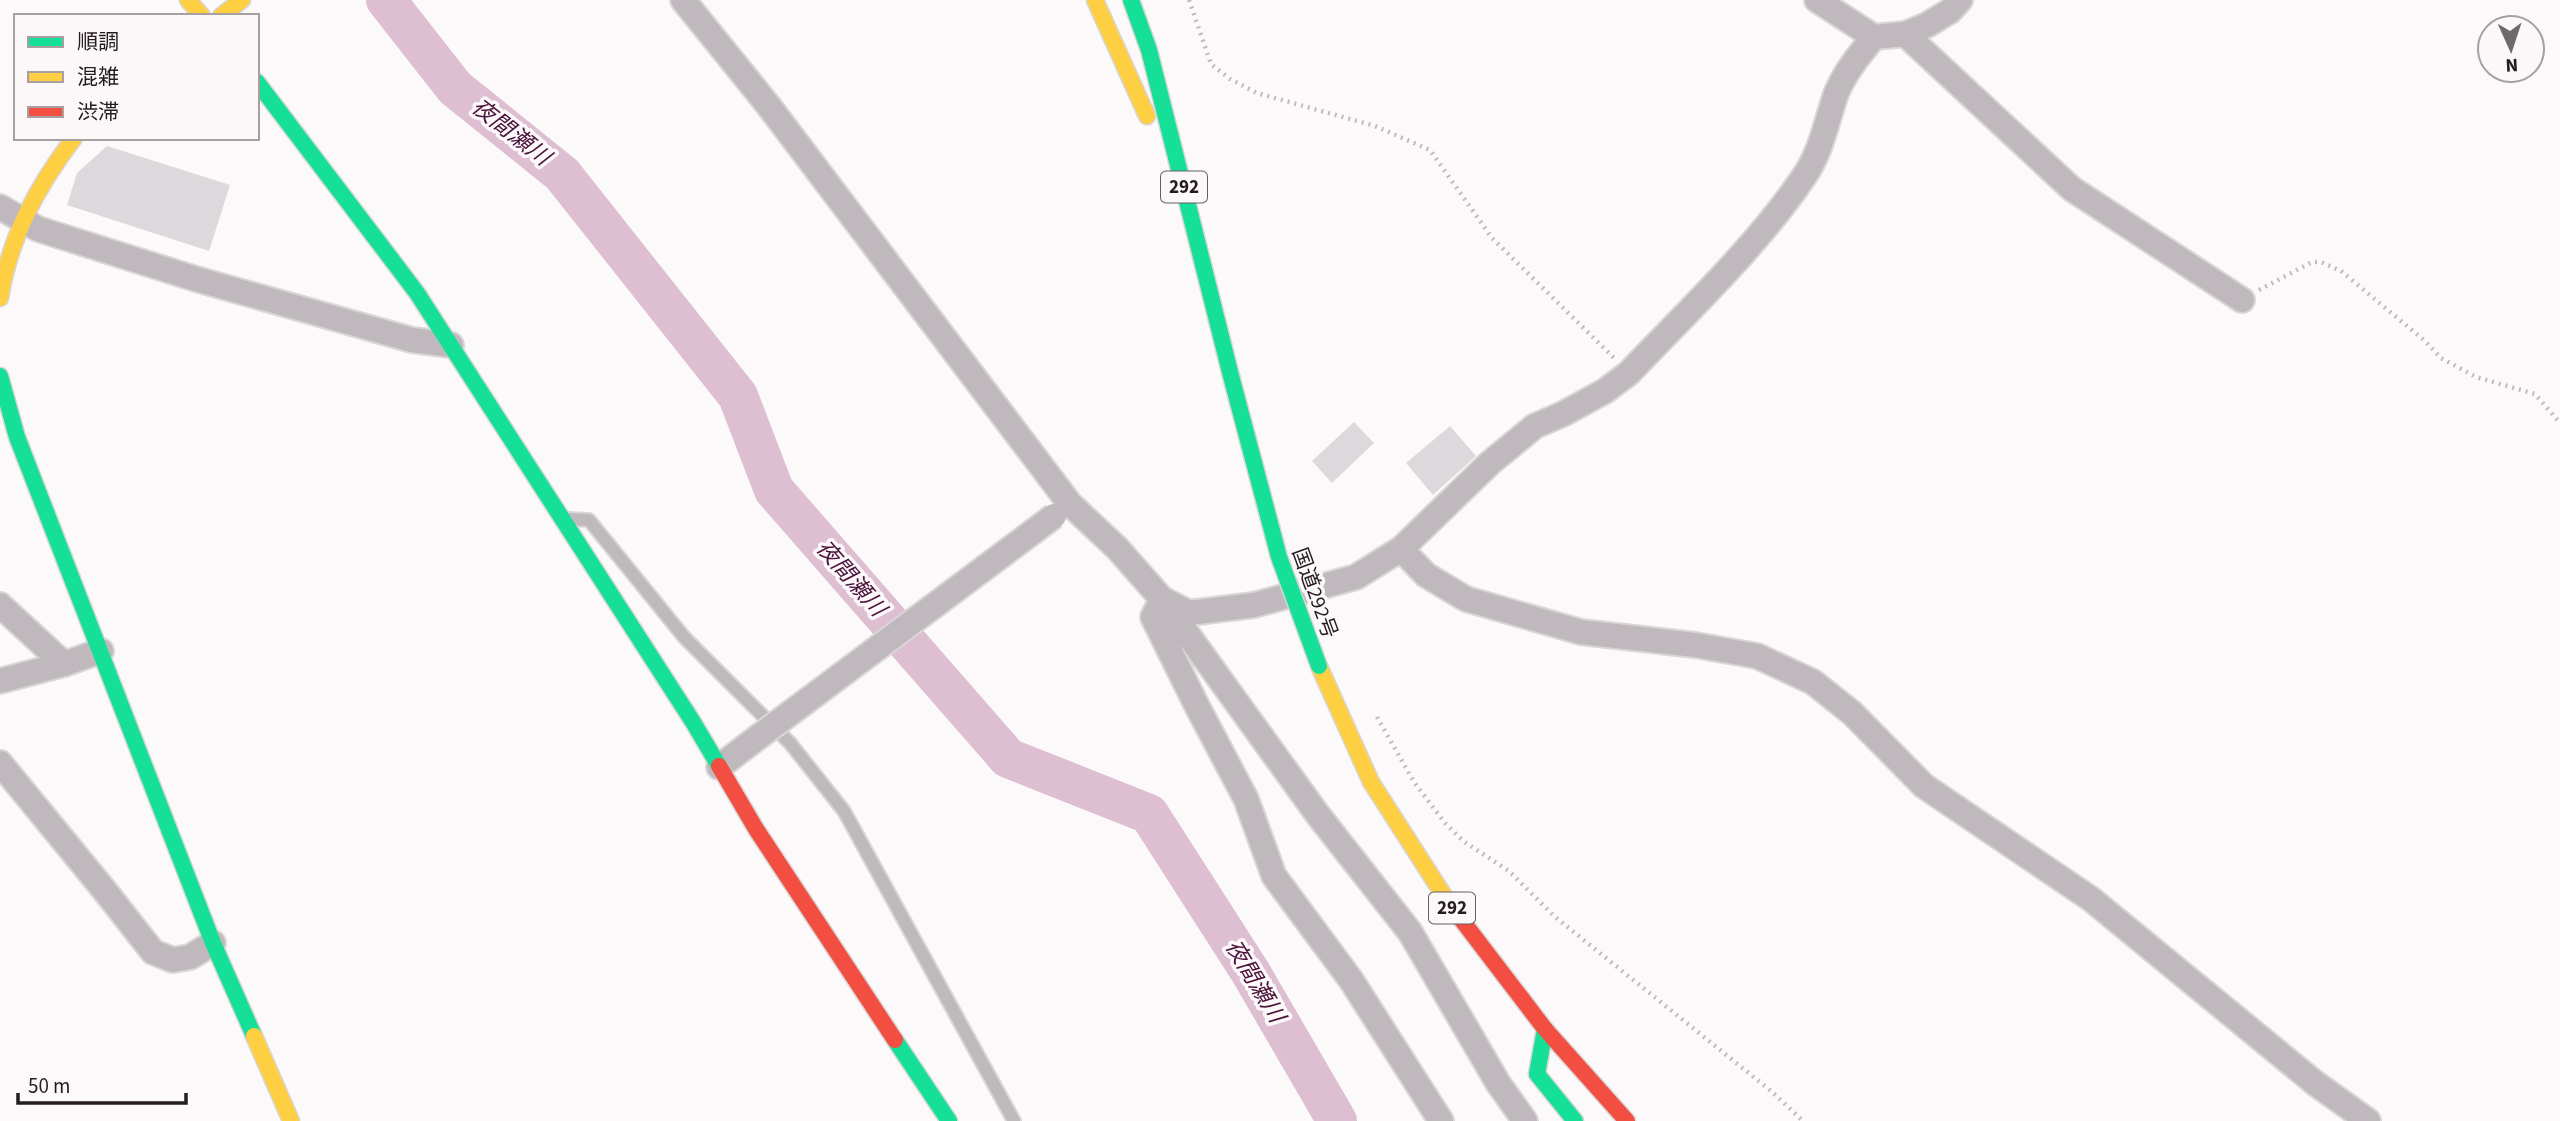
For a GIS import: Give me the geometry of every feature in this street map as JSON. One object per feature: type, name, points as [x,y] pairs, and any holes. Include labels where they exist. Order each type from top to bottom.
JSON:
[{"type":"main road","points":[[188,0],[200,14]]},
{"type":"main road","points":[[1095,0],[1190,214]]},
{"type":"main road","name":"国道292号","points":[[1131,0],[1149,50],[1279,557],[1319,666],[1371,782],[1454,912],[1545,1029],[1627,1121]]},
{"type":"main road","points":[[223,14],[238,2]]},
{"type":"main road","points":[[259,85],[417,293],[563,519],[756,829],[949,1121]]},
{"type":"main road","points":[[0,298],[10,214],[72,140]]},
{"type":"main road","points":[[0,376],[17,437],[213,943],[291,1121]]},
{"type":"main road","points":[[1545,1029],[1537,1074],[1575,1121]]},
{"type":"street","points":[[683,0],[768,105],[1062,510],[1117,548],[1162,599],[1318,815],[1410,932],[1498,1083],[1525,1121]]},
{"type":"street","points":[[1817,0],[1874,37],[1905,34],[1927,25],[1950,12],[1960,0]]},
{"type":"street","points":[[1905,34],[2072,189],[2242,300]]},
{"type":"street","points":[[1162,599],[1189,613],[1254,605],[1356,577],[1401,550],[1490,463],[1535,426],[1605,391],[1629,373],[1773,220],[1805,176],[1824,138],[1837,94],[1853,62],[1874,37]]},
{"type":"street","points":[[10,214],[38,229],[196,279],[412,340],[451,345]]},
{"type":"street","points":[[719,766],[1062,510]]},
{"type":"street","points":[[1401,550],[1426,575],[1466,599],[1581,632],[1695,645],[1757,656],[1813,682],[1852,713],[1924,786],[2091,899],[2315,1083],[2368,1121]]},
{"type":"street","points":[[1162,599],[1153,617],[1246,799],[1274,876],[1351,980],[1441,1121]]},
{"type":"street","points":[[0,605],[64,664]]},
{"type":"street","points":[[0,681],[101,651]]},
{"type":"street","points":[[0,763],[153,952],[173,960],[190,957],[213,943]]},
{"type":"lane","points":[[563,519],[589,520],[684,637],[790,743],[844,811],[1014,1121]]},
{"type":"path","points":[[1189,0],[1211,64],[1230,79],[1257,93],[1375,126],[1430,150],[1492,238],[1629,373]]},
{"type":"path","points":[[2242,300],[2312,262],[2321,261],[2342,271],[2425,341],[2441,358],[2476,377],[2535,394],[2560,423]]},
{"type":"path","points":[[1375,714],[1414,782],[1445,823],[1463,841],[1509,871],[1554,916],[1771,1091],[1803,1121]]},
{"type":"building","points":[[107,146],[230,185],[209,251],[67,205],[77,173]]},
{"type":"building","points":[[1354,422],[1374,443],[1332,483],[1312,461]]},
{"type":"building","points":[[1450,426],[1476,456],[1433,495],[1406,463]]},
{"type":"waterway","name":"夜間瀬川","points":[[386,0],[455,88],[562,174],[738,396],[774,490],[1008,758],[1149,814],[1251,973],[1337,1121]]},
{"type":"traffic: fast","points":[[1131,0],[1149,50],[1231,376]]},
{"type":"traffic: fast","points":[[259,85],[417,293],[719,766]]},
{"type":"traffic: fast","points":[[0,376],[17,437],[213,943],[254,1036]]},
{"type":"traffic: fast","points":[[1231,376],[1279,557],[1319,666]]},
{"type":"traffic: fast","points":[[1545,1029],[1537,1074],[1575,1121]]},
{"type":"traffic: fast","points":[[895,1040],[949,1121]]},
{"type":"traffic: slow","points":[[188,0],[200,14]]},
{"type":"traffic: slow","points":[[224,14],[242,0]]},
{"type":"traffic: slow","points":[[1095,0],[1147,116]]},
{"type":"traffic: slow","points":[[0,298],[11,254],[27,213],[48,175],[73,140]]},
{"type":"traffic: slow","points":[[1319,666],[1371,782],[1448,902]]},
{"type":"traffic: slow","points":[[254,1036],[291,1121]]},
{"type":"traffic: jam","points":[[719,766],[756,829],[895,1040]]},
{"type":"traffic: jam","points":[[1448,902],[1545,1029],[1627,1121]]}]
